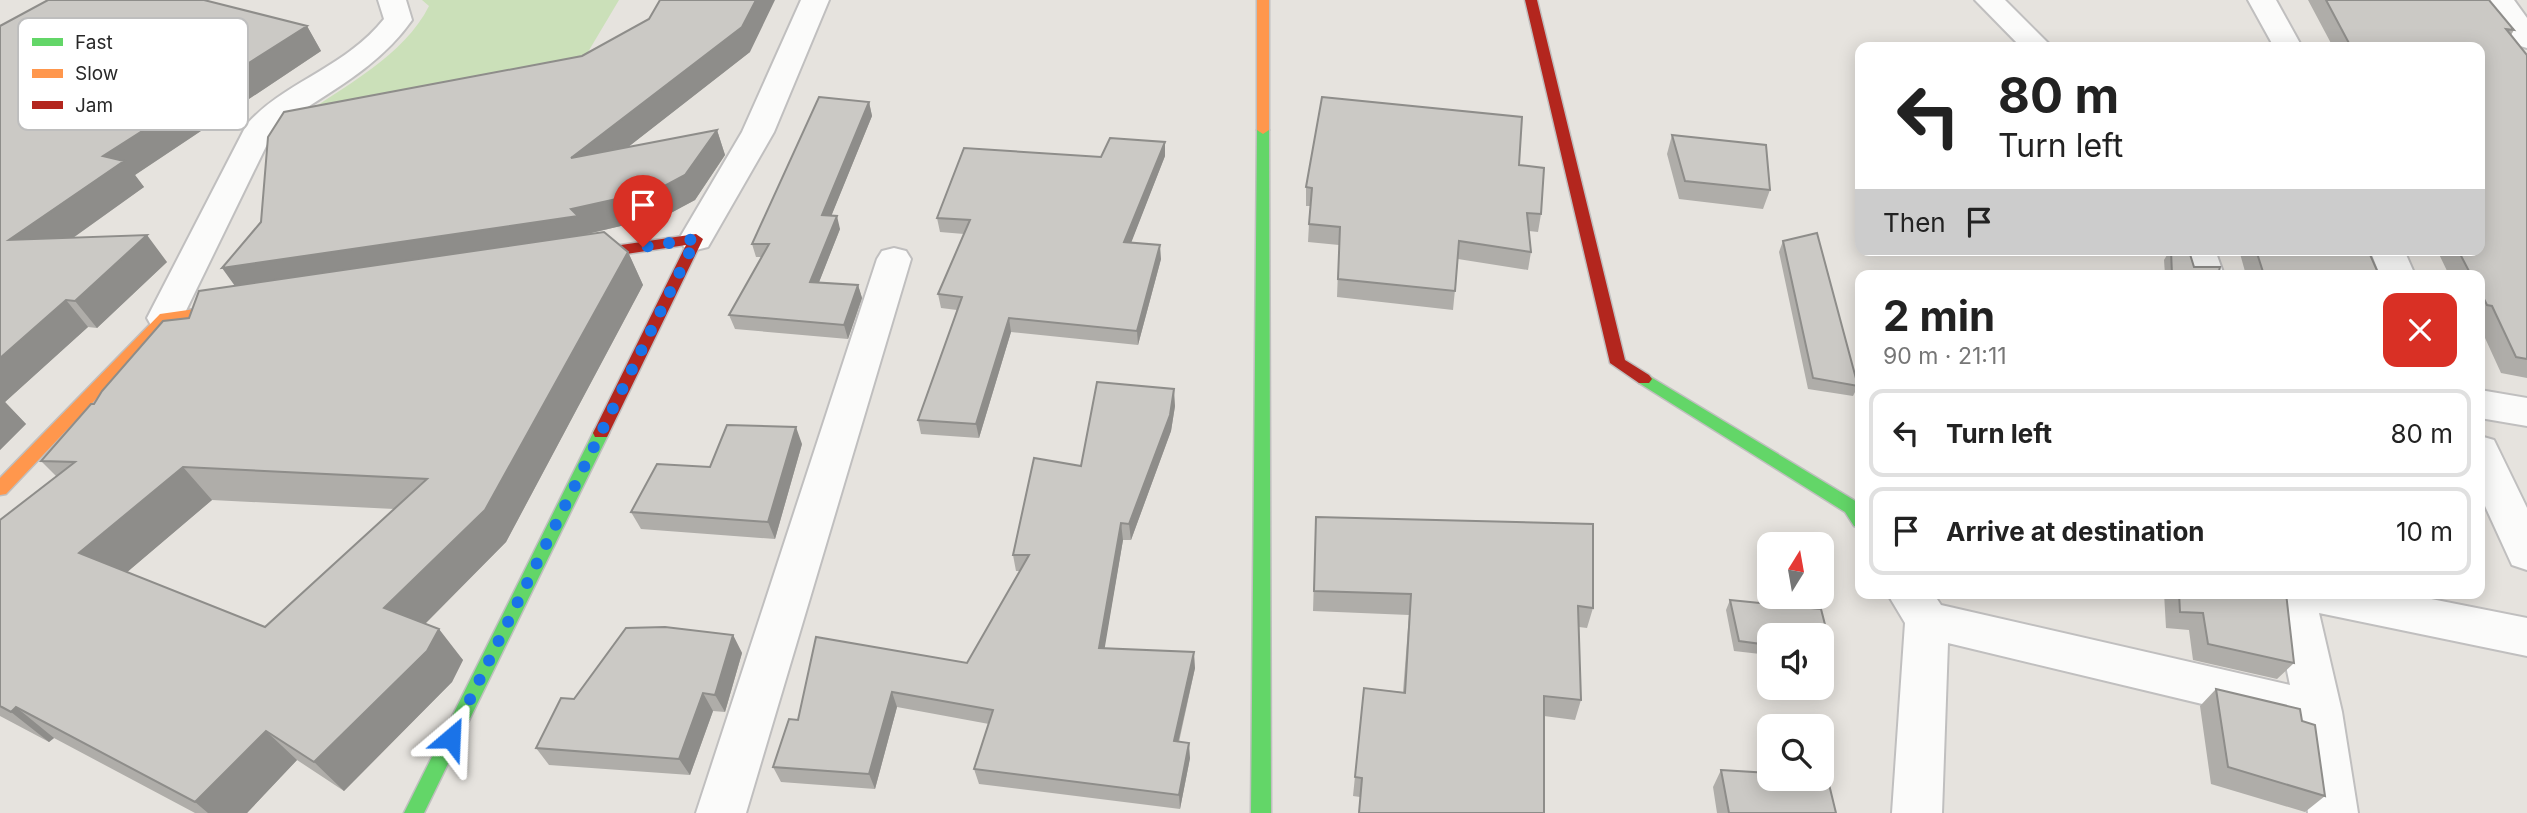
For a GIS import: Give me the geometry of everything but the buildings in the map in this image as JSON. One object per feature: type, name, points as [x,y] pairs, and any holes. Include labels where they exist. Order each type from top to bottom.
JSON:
[{"type":"street","points":[[0,489],[165,318],[258,131],[270,117],[387,37],[398,20],[392,0]]},
{"type":"street","points":[[414,813],[696,239],[758,132],[815,0]]},
{"type":"street","points":[[1261,813],[1264,0]]},
{"type":"street","points":[[1531,0],[1618,363],[1851,507],[1855,513]]},
{"type":"street","points":[[1990,0],[2033,42]]},
{"type":"street","points":[[2262,0],[2285,42]]},
{"type":"street","points":[[2500,0],[2527,39]]},
{"type":"street","points":[[560,259],[696,239]]},
{"type":"street","points":[[721,813],[894,259]]},
{"type":"street","points":[[165,318],[261,304]]},
{"type":"street","points":[[2485,405],[2527,412]]},
{"type":"street","points":[[2485,462],[2527,552]]},
{"type":"street","points":[[2294,599],[2319,712],[2333,813]]},
{"type":"street","points":[[2339,599],[2527,636]]},
{"type":"street","points":[[1917,813],[1918,607],[2319,712]]},
{"type":"green space","points":[[422,0],[619,0],[588,52],[570,70],[299,118],[389,55],[418,24],[429,6]]},
{"type":"traffic: fast","points":[[1261,813],[1263,130]]},
{"type":"traffic: fast","points":[[1644,379],[1851,507],[1855,513]]},
{"type":"traffic: fast","points":[[414,813],[601,433]]},
{"type":"traffic: slow","points":[[1263,0],[1263,130]]},
{"type":"traffic: slow","points":[[0,489],[165,318],[244,307]]},
{"type":"traffic: jam","points":[[1531,0],[1618,363],[1644,379]]},
{"type":"traffic: jam","points":[[573,257],[696,239],[601,433]]},
{"type":"route","points":[[451,738],[696,239],[643,247]]}]
